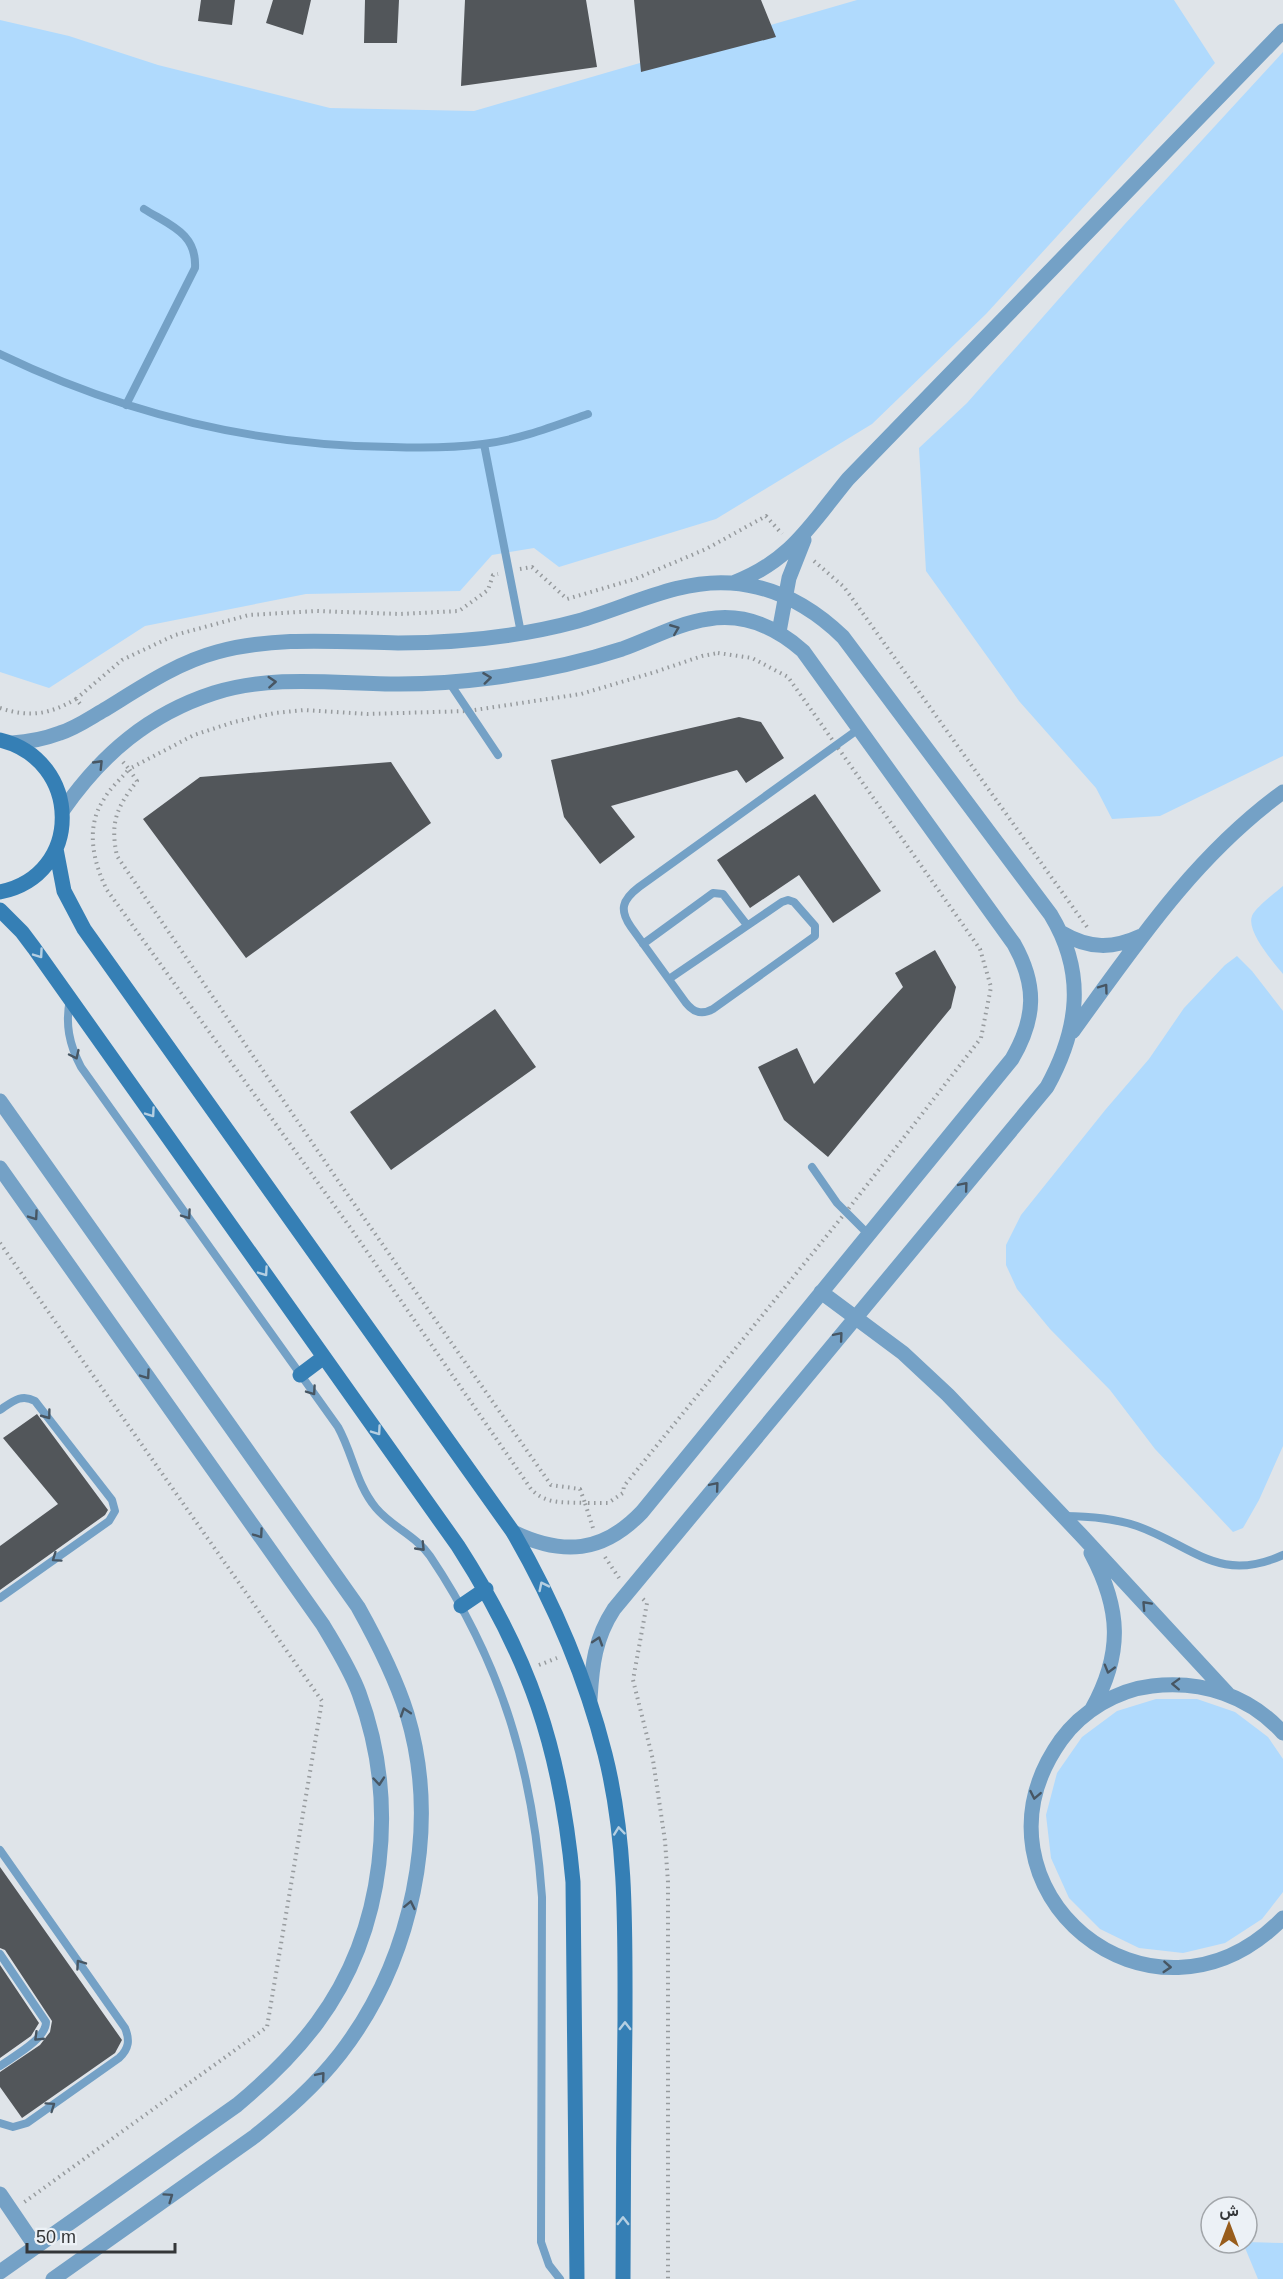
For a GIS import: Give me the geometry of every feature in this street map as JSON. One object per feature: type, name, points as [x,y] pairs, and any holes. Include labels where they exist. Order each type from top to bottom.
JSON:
[{"type":"street","points":[[779,632],[796,548],[810,526],[848,479],[1283,31]]},
{"type":"street","points":[[732,583],[768,567],[796,548]]},
{"type":"street","points":[[6,742],[28,742],[62,733],[171,670],[215,652],[237,647],[284,642],[440,642],[521,633],[577,621],[682,587],[716,583],[759,587],[785,596],[826,620],[843,637],[1037,894],[1062,933],[1069,954],[1074,991],[1069,1036],[1060,1064],[1047,1087],[614,1609],[595,1646],[590,1699]]},
{"type":"street","points":[[63,810],[79,787],[114,749],[174,709],[216,692],[282,681],[400,684],[448,682],[526,673],[568,665],[609,653],[707,619],[727,617],[746,619],[779,632],[803,651],[1014,944],[1024,962],[1030,981],[1032,1002],[1029,1022],[1012,1059],[631,1524],[599,1544],[577,1546],[548,1545],[513,1532]]},
{"type":"street","points":[[0,892],[24,884],[48,863],[56,849],[62,829],[63,810],[58,788],[47,769],[31,753],[6,742]]},
{"type":"street","points":[[1069,1036],[1169,900],[1232,834],[1283,792]]},
{"type":"street","points":[[56,849],[64,891],[84,929],[513,1532],[556,1613],[573,1652],[590,1699],[605,1755],[623,1871],[625,1930],[623,2279]]},
{"type":"street","points":[[0,910],[22,932],[70,998],[458,1546],[486,1589],[510,1635],[530,1682],[547,1730],[560,1780],[573,1882],[577,2279]]},
{"type":"street","points":[[1062,933],[1085,944],[1098,946],[1127,943],[1141,936]]},
{"type":"street","points":[[0,1101],[358,1607],[377,1642],[407,1714],[420,1792],[420,1832],[416,1872],[406,1920],[382,1985],[363,2020],[341,2053],[308,2090],[255,2136],[52,2279]]},
{"type":"street","points":[[0,1168],[328,1633],[343,1658],[370,1729],[378,1767],[382,1805],[381,1843],[368,1919],[355,1955],[338,1990],[312,2030],[267,2080],[237,2104],[0,2272]]},
{"type":"street","points":[[821,1293],[903,1353],[926,1373],[1064,1516],[1228,1694]]},
{"type":"street","points":[[300,1374],[324,1357]]},
{"type":"street","points":[[1081,1535],[1104,1578],[1115,1622],[1115,1645],[1111,1668],[1092,1710]]},
{"type":"street","points":[[461,1606],[486,1589]]},
{"type":"street","points":[[1283,1733],[1257,1710],[1228,1694],[1201,1686],[1172,1683],[1153,1685],[1116,1695],[1092,1710],[1067,1731],[1048,1758],[1036,1789],[1031,1821],[1034,1853],[1044,1884],[1060,1913],[1083,1936],[1111,1954],[1142,1965],[1174,1968],[1207,1965],[1238,1954],[1266,1936],[1283,1918]]},
{"type":"street","points":[[0,2194],[36,2247]]},
{"type":"lane","points":[[126,405],[195,268],[194,251],[186,235],[144,209]]},
{"type":"lane","points":[[0,354],[39,373],[162,416],[225,431],[289,441],[365,447],[419,448],[484,444],[538,432],[588,414]]},
{"type":"lane","points":[[484,444],[521,633]]},
{"type":"lane","points":[[448,682],[498,755]]},
{"type":"lane","points":[[669,980],[747,925],[788,900],[799,907],[815,926],[816,932],[811,940],[706,1013],[698,1013],[691,1009],[669,980],[624,917],[623,905],[629,895],[860,729]]},
{"type":"lane","points":[[644,944],[713,893],[723,894],[747,925]]},
{"type":"lane","points":[[70,998],[67,1016],[68,1034],[72,1051],[81,1067],[344,1439],[356,1476],[364,1492],[388,1521],[428,1553],[461,1606],[504,1698],[531,1796],[538,1847],[542,1897],[541,2242],[549,2265],[560,2279]]},
{"type":"lane","points":[[812,1167],[846,1212],[868,1234]]},
{"type":"lane","points":[[0,1410],[18,1398],[30,1398],[35,1401],[112,1500],[115,1511],[109,1521],[0,1598]]},
{"type":"lane","points":[[1064,1516],[1100,1517],[1135,1526],[1203,1558],[1231,1566],[1260,1564],[1283,1555]]},
{"type":"lane","points":[[0,1850],[125,2028],[128,2041],[127,2048],[119,2058],[27,2122],[13,2127],[0,2123]]},
{"type":"lane","points":[[0,1954],[46,2022],[46,2028],[40,2037],[0,2066]]},
{"type":"path","points":[[76,699],[122,660],[175,635],[249,615],[315,611],[399,614],[459,611],[488,590],[493,575],[532,567],[567,599],[635,579],[706,549],[766,516],[796,548],[844,587],[1086,924],[1098,946]]},
{"type":"path","points":[[718,653],[752,658],[788,677],[837,745],[980,949],[991,987],[981,1038],[846,1212],[624,1486],[623,1493],[608,1503],[585,1503],[580,1489],[551,1485],[343,1188],[117,856],[112,836],[117,812],[125,796],[137,781],[129,770],[194,735],[234,722],[274,713],[304,710],[367,714],[468,711],[581,694],[718,653]]},
{"type":"path","points":[[0,1243],[322,1701],[267,2027],[12,2211]]},
{"type":"shaded area","points":[[857,0],[1174,0],[1215,63],[986,314],[872,424],[716,519],[559,567],[534,548],[492,555],[460,591],[306,594],[145,626],[49,688],[0,672],[0,20],[69,36],[158,65],[330,108],[474,111]]},
{"type":"shaded area","points":[[1283,52],[1283,756],[1160,816],[1112,819],[1096,788],[1019,701],[926,571],[919,448],[967,403],[1124,225]]},
{"type":"shaded area","points":[[1283,886],[1283,974],[1257,938],[1251,922],[1257,909]]},
{"type":"shaded area","points":[[1237,956],[1252,971],[1283,1011],[1283,1446],[1259,1500],[1243,1528],[1233,1532],[1155,1449],[1110,1390],[1050,1329],[1017,1289],[1006,1265],[1006,1245],[1021,1215],[1149,1059],[1184,1008],[1225,965]]},
{"type":"shaded area","points":[[1156,1699],[1197,1699],[1235,1712],[1268,1737],[1283,1759],[1283,1892],[1262,1919],[1225,1943],[1183,1953],[1139,1948],[1100,1929],[1069,1898],[1051,1858],[1046,1815],[1057,1773],[1082,1737],[1117,1711]]},
{"type":"shaded area","points":[[1259,2242],[1283,2243],[1283,2279],[1258,2279],[1248,2255],[1259,2255]]},
{"type":"building","points":[[201,0],[235,0],[232,25],[198,21]]},
{"type":"building","points":[[273,0],[311,0],[303,35],[266,23]]},
{"type":"building","points":[[365,0],[399,0],[397,43],[364,43]]},
{"type":"building","points":[[465,0],[586,0],[597,67],[461,86]]},
{"type":"building","points":[[634,0],[761,0],[776,37],[641,72]]},
{"type":"building","points":[[739,717],[761,722],[784,758],[746,783],[737,770],[611,806],[635,837],[600,864],[564,817],[551,760]]},
{"type":"building","points":[[391,762],[431,823],[246,958],[143,819],[200,777]]},
{"type":"building","points":[[815,794],[881,891],[833,923],[799,875],[750,908],[717,860]]},
{"type":"building","points":[[935,950],[956,987],[951,1008],[828,1157],[784,1120],[758,1067],[797,1048],[814,1084],[903,987],[895,973]]},
{"type":"building","points":[[495,1009],[536,1067],[391,1170],[350,1112]]},
{"type":"building","points":[[37,1414],[108,1510],[105,1515],[0,1590],[0,1546],[58,1504],[3,1438]]},
{"type":"building","points":[[0,1867],[122,2040],[115,2053],[22,2118],[0,2087],[0,2072],[40,2045],[50,2032],[52,2021],[5,1950],[0,1948]]},
{"type":"building","points":[[0,1965],[39,2023],[31,2036],[0,2058]]}]
